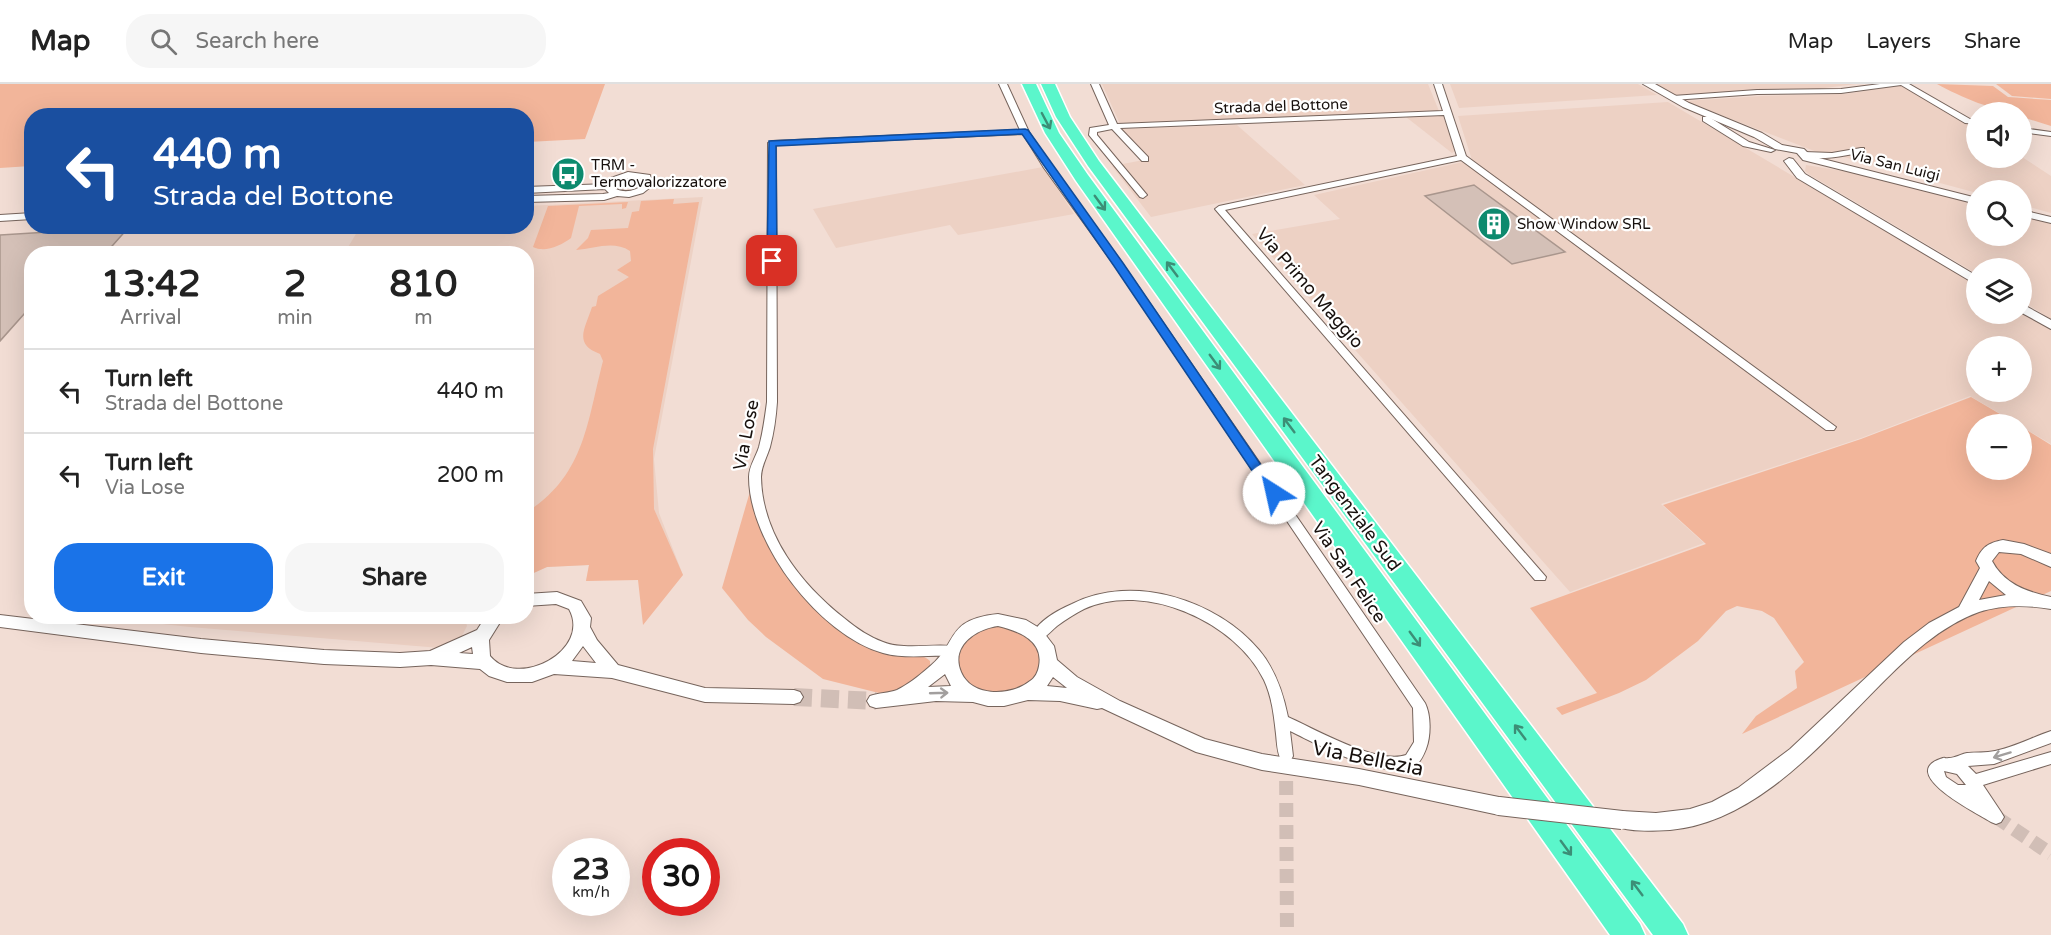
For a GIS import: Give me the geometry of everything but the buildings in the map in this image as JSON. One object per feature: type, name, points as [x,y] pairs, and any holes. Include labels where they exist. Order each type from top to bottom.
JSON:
[{"type":"highway","name":"Tangenziale Sud","points":[[1029,84],[1052,133],[1082,178],[1629,935]]},
{"type":"highway","name":"Tangenziale Sud","points":[[1048,84],[1063,117],[1093,163],[1672,935]]},
{"type":"street","name":"Via San Felice","points":[[1004,84],[1025,132],[1119,265],[1420,707],[1423,736],[1412,759],[1401,765],[1384,763],[1355,754],[1281,720]]},
{"type":"street","points":[[1095,84],[1114,126],[1144,159]]},
{"type":"street","points":[[1438,84],[1462,157],[1830,428]]},
{"type":"street","name":"Via San Luigi","points":[[1648,84],[1673,98],[1758,135],[1775,148]]},
{"type":"street","points":[[1827,84],[1841,91]]},
{"type":"street","points":[[1673,98],[1757,92],[1841,91],[1897,84]]},
{"type":"street","points":[[1904,84],[1966,120]]},
{"type":"street","name":"Strada del Bottone","points":[[1114,126],[1449,113]]},
{"type":"street","name":"Via San Luigi","points":[[1706,119],[1746,144],[1794,148],[1805,156],[1966,198]]},
{"type":"street","points":[[1114,126],[1099,128],[1092,132],[1143,195]]},
{"type":"street","points":[[2032,131],[2051,134]]},
{"type":"street","name":"Via Lose","points":[[951,653],[887,649],[854,633],[805,591],[787,569],[772,543],[762,515],[754,475],[768,429],[772,402],[772,143],[1025,132]]},
{"type":"street","name":"Via San Luigi","points":[[1775,148],[1775,156],[1789,161],[1801,162],[1805,156]]},
{"type":"street","points":[[1805,156],[1832,155],[1861,150]]},
{"type":"street","name":"Via Primo Maggio","points":[[1462,157],[1219,209],[1540,577]]},
{"type":"street","points":[[1789,161],[1801,176],[1966,274]]},
{"type":"street","points":[[534,190],[609,186],[614,180],[628,175],[643,176],[649,180],[649,185],[641,191],[628,194],[534,199]]},
{"type":"street","points":[[609,186],[609,189],[616,193]]},
{"type":"street","points":[[2032,215],[2051,220]]},
{"type":"street","points":[[0,218],[24,216]]},
{"type":"street","points":[[2032,314],[2051,325]]},
{"type":"street","points":[[2044,602],[2006,587],[1987,569],[1984,561],[1985,554],[1991,549],[2006,546],[2051,550]]},
{"type":"street","points":[[2026,549],[2051,561]]},
{"type":"street","points":[[1965,611],[1987,569]]},
{"type":"street","points":[[1027,693],[1040,683],[1049,663],[1048,648],[1039,634],[1062,616],[1088,602],[1133,596],[1171,601],[1207,615],[1236,635],[1249,648],[1268,674],[1281,720],[1286,756]]},
{"type":"street","points":[[534,598],[557,597],[570,602],[579,609],[584,620],[584,632],[591,645],[612,671]]},
{"type":"street","name":"Via Bellezia","points":[[1049,663],[1071,682],[1114,706],[1202,746],[1262,762],[1359,777],[1499,806],[1653,823],[1690,818],[1737,799],[1783,765],[1916,641],[1965,611],[1991,602],[2044,602]]},
{"type":"street","points":[[0,621],[24,624]]},
{"type":"street","name":"Via Bellezia","points":[[900,696],[936,672],[951,653],[957,640],[982,622],[1012,621],[1023,624],[1039,634]]},
{"type":"street","points":[[24,624],[201,646],[324,657],[400,660],[431,658],[484,663]]},
{"type":"street","points":[[490,624],[482,635],[480,651],[484,663],[494,671],[509,675],[526,675],[550,667],[572,652],[584,632]]},
{"type":"street","points":[[431,658],[482,635]]},
{"type":"street","points":[[951,653],[953,675],[959,684],[977,696]]},
{"type":"street","points":[[550,667],[612,671],[705,694],[794,697]]},
{"type":"street","name":"Via Bellezia","points":[[876,701],[900,696],[949,693],[993,700],[1014,698],[1027,693],[1060,694],[1114,706]]},
{"type":"street","points":[[1950,765],[1963,770],[1996,817],[1939,781],[1935,771],[1939,765],[1950,765],[1964,760],[1994,758],[2051,737]]},
{"type":"street","points":[[1973,783],[2051,758]]},
{"type":"street","points":[[1950,789],[1968,794],[1972,792],[1973,783]]},
{"type":"shaded area","points":[[0,84],[605,84],[585,139],[534,142],[534,108],[24,108],[24,166],[0,168]]},
{"type":"shaded area","points":[[1102,84],[1428,84],[1439,111],[1120,124]]},
{"type":"shaded area","points":[[1450,84],[1638,84],[1657,95],[1459,108]]},
{"type":"shaded area","points":[[1653,84],[1856,84],[1817,89],[1753,90],[1673,96]]},
{"type":"shaded area","points":[[1937,84],[1993,86],[2008,97],[2051,100],[2051,126],[2032,120],[2032,102],[1976,102]]},
{"type":"shaded area","points":[[1996,84],[2051,84],[2051,99],[2012,96]]},
{"type":"shaded area","points":[[1904,85],[1966,122],[1966,168],[2032,168],[2032,164],[2051,176],[2051,213],[2032,208],[2032,180],[1966,180],[1966,190],[1829,153],[1817,152],[1684,101],[1845,94]]},
{"type":"shaded area","points":[[1668,102],[1966,278],[1966,324],[2032,324],[2032,318],[2051,329],[2051,444],[2032,433],[2032,414],[2001,414],[1980,402],[2032,402],[2032,336],[1966,336],[1966,398],[1861,438],[1661,504],[1704,543],[1570,592],[1252,234],[1340,219],[1314,195],[1472,160],[1458,116]]},
{"type":"shaded area","points":[[1443,116],[1456,150],[1452,153],[1406,117]]},
{"type":"shaded area","points":[[1237,125],[1305,185],[1151,217],[1112,166],[1149,159],[1121,129]]},
{"type":"shaded area","points":[[1806,165],[1868,175],[1966,201],[1966,246],[2032,246],[2032,219],[2051,224],[2051,319],[2032,307],[2032,258],[1966,258],[1966,267],[1805,171]]},
{"type":"shaded area","points":[[1043,167],[1074,214],[958,235],[950,225],[836,248],[813,209]]},
{"type":"shaded area","points":[[703,197],[654,459],[659,513],[683,575],[586,581],[589,565],[547,567],[534,573],[534,246],[349,246],[356,234],[534,234],[534,206]]},
{"type":"shaded area","points":[[674,199],[673,204],[699,202],[653,449],[654,509],[683,575],[643,625],[638,580],[586,581],[589,565],[547,567],[534,573],[534,506],[561,481],[581,446],[603,361],[600,354],[586,346],[584,329],[592,307],[596,306],[598,296],[629,277],[617,270],[631,261],[630,251],[617,246],[576,250],[588,238],[591,230],[628,228],[632,212],[639,211],[641,201]]},
{"type":"shaded area","points":[[628,202],[626,208],[622,209],[622,204],[579,206],[571,238],[552,248],[538,249],[533,246],[548,206]]},
{"type":"shaded area","points":[[1966,399],[1966,402],[1980,402],[2000,414],[1966,414],[1966,480],[2032,480],[2032,433],[2051,445],[2051,591],[1742,734],[1756,716],[1797,688],[1795,671],[1804,662],[1774,618],[1762,611],[1737,606],[1726,611],[1698,641],[1646,680],[1562,715],[1556,708],[1597,693],[1530,608],[1706,544],[1663,505],[1861,439]]},
{"type":"shaded area","points":[[751,488],[764,533],[773,552],[795,587],[810,603],[827,618],[873,649],[888,655],[919,655],[930,661],[930,667],[903,691],[879,693],[823,679],[766,637],[748,620],[722,588]]},
{"type":"shaded area","points":[[998,620],[1044,640],[1040,683],[993,700],[959,684],[957,640]]},
{"type":"shaded area","points":[[162,624],[466,624],[467,626],[461,638],[440,648]]},
{"type":"tunnel","points":[[794,697],[876,701]]},
{"type":"tunnel","points":[[1286,759],[1287,935]]},
{"type":"tunnel","points":[[1996,817],[2051,854]]},
{"type":"place","name":"TRM - Termovalorizzatore","points":[[568,174]]},
{"type":"place","name":"Show Window SRL","points":[[1494,224]]},
{"type":"route","points":[[772,261],[772,143],[1025,132],[1119,265],[1274,493]]}]
